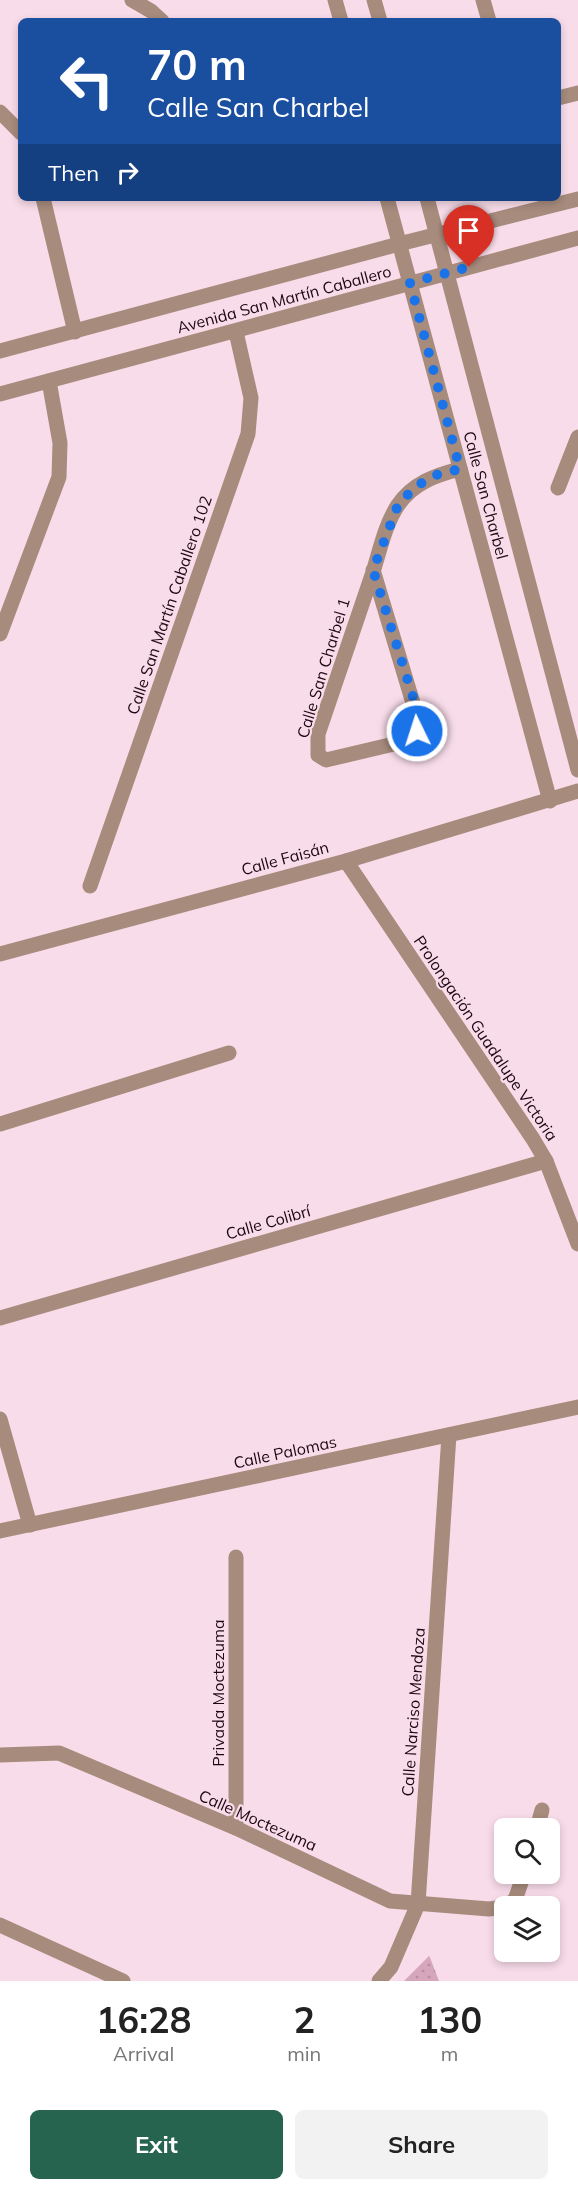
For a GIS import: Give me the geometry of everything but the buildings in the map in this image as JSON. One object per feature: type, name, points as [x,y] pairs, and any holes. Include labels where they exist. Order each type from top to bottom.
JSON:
[{"type":"street","points":[[132,0],[159,18]]},
{"type":"street","points":[[335,0],[340,18]]},
{"type":"street","points":[[374,0],[379,18]]},
{"type":"street","points":[[483,0],[488,18]]},
{"type":"street","points":[[561,97],[578,93]]},
{"type":"street","points":[[0,112],[18,130]]},
{"type":"street","name":"Avenida San Martín Caballero","points":[[0,351],[75,333],[437,234],[578,199]]},
{"type":"street","points":[[44,201],[75,333]]},
{"type":"street","name":"Calle San Charbel","points":[[388,201],[550,801]]},
{"type":"street","name":"Calle San Charbel","points":[[428,201],[578,770]]},
{"type":"street","name":"Avenida San Martín Caballero","points":[[0,394],[578,238]]},
{"type":"street","name":"Calle San Martín Caballero 102","points":[[90,886],[248,434],[251,398],[236,332]]},
{"type":"street","points":[[0,634],[59,477],[60,443],[49,381]]},
{"type":"street","points":[[558,488],[578,437]]},
{"type":"street","name":"Calle San Charbel 1","points":[[373,570],[419,723],[417,731],[398,743],[326,760],[318,755],[318,734],[373,570],[398,505],[415,487],[436,475],[460,469]]},
{"type":"street","name":"Calle Faisán","points":[[0,954],[345,861],[578,791]]},
{"type":"street","name":"Prolongación Guadalupe Victoria","points":[[345,861],[546,1161],[578,1244]]},
{"type":"street","points":[[0,1124],[229,1053]]},
{"type":"street","name":"Calle Colibrí","points":[[0,1318],[546,1161]]},
{"type":"street","name":"Calle Palomas","points":[[0,1531],[578,1407]]},
{"type":"street","points":[[0,1419],[30,1525]]},
{"type":"street","name":"Calle Narciso Mendoza","points":[[379,1981],[391,1967],[418,1904],[449,1435]]},
{"type":"street","name":"Privada Moctezuma","points":[[236,1557],[236,1828]]},
{"type":"street","name":"Calle Moctezuma","points":[[0,1755],[59,1753],[236,1828],[390,1901],[494,1908]]},
{"type":"street","points":[[540,1818],[542,1810]]},
{"type":"street","points":[[0,1925],[123,1981]]},
{"type":"shaded area","points":[[429,1956],[439,1981],[404,1981]]},
{"type":"route","points":[[417,731],[419,716],[373,570],[398,505],[415,487],[436,475],[460,469],[410,283],[469,267]]}]
